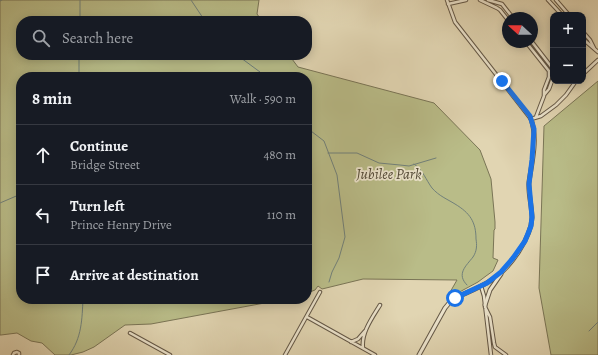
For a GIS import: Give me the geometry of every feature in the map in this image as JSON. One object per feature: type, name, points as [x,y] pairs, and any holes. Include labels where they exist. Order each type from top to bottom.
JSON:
[{"type":"street","points":[[419,355],[445,308],[450,302],[495,278],[513,258],[525,241],[531,226],[532,217],[529,184],[534,129],[531,119],[458,27],[452,17],[447,0]]},
{"type":"street","points":[[448,4],[466,0]]},
{"type":"street","points":[[481,0],[488,0],[502,4],[508,12]]},
{"type":"street","points":[[481,0],[497,8],[502,13]]},
{"type":"street","points":[[548,0],[559,12]]},
{"type":"street","points":[[556,0],[566,12]]},
{"type":"street","points":[[586,35],[594,48]]},
{"type":"street","points":[[586,41],[598,52]]},
{"type":"street","points":[[531,48],[549,71],[544,96]]},
{"type":"street","points":[[537,48],[550,65]]},
{"type":"street","points":[[586,71],[598,60]]},
{"type":"street","points":[[536,117],[544,96],[551,84]]},
{"type":"street","points":[[531,119],[541,116],[559,102],[574,84]]},
{"type":"street","points":[[501,272],[500,277],[490,290],[485,306],[490,317],[495,347],[506,355]]},
{"type":"street","points":[[481,286],[484,292],[491,355]]},
{"type":"street","points":[[285,355],[320,292]]},
{"type":"street","points":[[363,348],[362,341],[366,330],[380,306]]},
{"type":"street","points":[[307,317],[375,355]]},
{"type":"street","points":[[351,342],[358,339],[366,330]]},
{"type":"street","points":[[130,333],[170,355]]},
{"type":"street","points":[[13,355],[15,352],[19,353],[19,355]]},
{"type":"green space","name":"Jubilee Park","points":[[0,0],[259,0],[257,14],[258,16],[16,16],[16,60],[293,60],[298,67],[434,103],[480,150],[491,179],[495,222],[493,258],[498,260],[493,271],[478,282],[452,296],[449,294],[457,280],[363,279],[322,289],[318,286],[312,291],[312,72],[16,72],[16,304],[259,304],[151,324],[125,325],[94,347],[71,355],[55,355],[42,343],[31,341],[17,333],[0,335]]},
{"type":"green space","points":[[598,81],[598,355],[551,355],[539,288],[544,126]]},
{"type":"waterway","points":[[80,0],[80,16]]},
{"type":"waterway","points":[[191,0],[202,16]]},
{"type":"waterway","points":[[79,60],[79,72]]},
{"type":"waterway","points":[[244,60],[260,72]]},
{"type":"waterway","points":[[312,132],[324,141],[337,175],[345,237],[339,258],[329,282]]},
{"type":"waterway","points":[[328,153],[357,153],[379,163],[409,166],[436,158]]},
{"type":"waterway","points":[[414,164],[422,172],[435,191],[465,211],[471,218],[475,228],[477,244],[474,255],[463,270],[462,274],[462,277],[467,285]]},
{"type":"waterway","points":[[0,203],[16,196]]},
{"type":"waterway","points":[[69,355],[77,342],[79,335],[82,321],[83,304]]},
{"type":"waterway","points":[[589,331],[598,322]]},
{"type":"route","points":[[455,298],[495,278],[513,258],[530,231],[532,217],[529,184],[534,129],[530,116],[502,81]]}]
